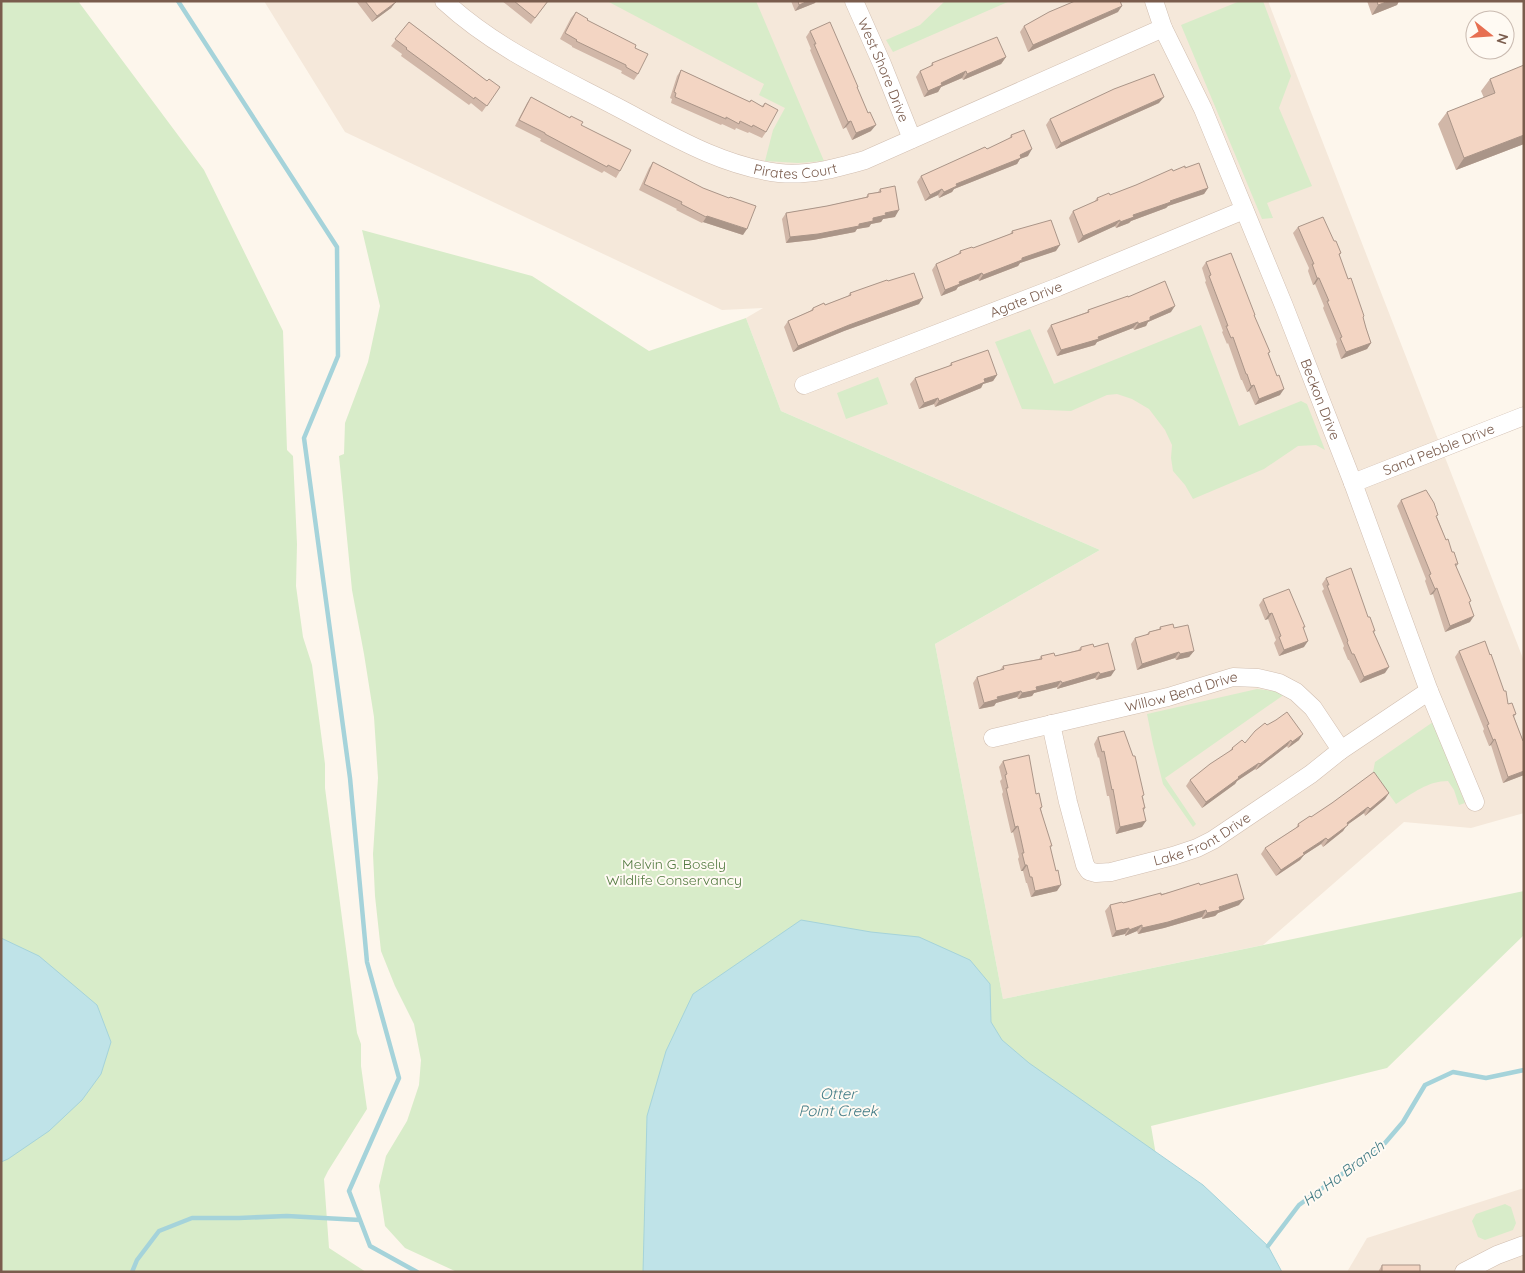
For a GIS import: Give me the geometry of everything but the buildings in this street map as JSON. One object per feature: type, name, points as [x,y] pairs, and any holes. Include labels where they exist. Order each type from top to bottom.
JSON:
[{"type":"street","name":"Pirates Court","points":[[444,1],[462,18],[488,37],[527,60],[687,143],[744,166],[782,173],[808,173],[835,169],[865,160],[1164,28]]},
{"type":"street","name":"West Shore Drive","points":[[854,1],[912,139]]},
{"type":"street","name":"Beckon Drive","points":[[1154,1],[1164,28],[1203,109],[1244,210],[1353,483],[1429,691],[1474,802]]},
{"type":"street","name":"Agate Drive","points":[[804,385],[1058,287],[1244,210]]},
{"type":"street","name":"Sand Pebble Drive","points":[[1353,483],[1524,416]]},
{"type":"street","name":"Willow Bend Drive","points":[[992,738],[1168,697],[1233,677],[1258,678],[1279,683],[1296,692],[1313,708],[1340,750]]},
{"type":"street","name":"Lake Front Drive","points":[[1051,724],[1068,802],[1085,865],[1089,871],[1096,873],[1111,872],[1173,856],[1197,848],[1212,840],[1311,774],[1340,750],[1429,691]]},
{"type":"street","points":[[1464,1272],[1497,1255],[1524,1245]]},
{"type":"shaded area","points":[[264,1],[1268,1],[1524,661],[1524,813],[1471,828],[1404,822],[1263,945],[1003,999],[935,644],[1100,550],[781,411],[746,318],[763,308],[722,310],[345,132]]},
{"type":"shaded area","points":[[1524,1188],[1524,1272],[1347,1272],[1367,1238]]},
{"type":"green space","points":[[1,1],[78,1],[204,170],[283,331],[287,450],[293,456],[297,544],[296,586],[303,637],[312,665],[325,764],[325,788],[357,1033],[361,1044],[361,1066],[367,1109],[324,1179],[329,1248],[366,1272],[1,1272]]},
{"type":"green space","points":[[607,1],[756,1],[824,161],[798,163],[765,161],[773,130],[785,108],[759,95],[764,84]]},
{"type":"green space","points":[[945,1],[1010,1],[893,52],[886,40],[920,25]]},
{"type":"green space","points":[[1240,1],[1263,1],[1291,76],[1279,108],[1312,186],[1267,203],[1273,218],[1262,219],[1181,25]]},
{"type":"green space","name":"Melvin G. Bosely Wildlife Conservancy","points":[[362,230],[532,276],[649,351],[746,318],[781,411],[1100,550],[935,644],[1003,999],[1524,891],[1524,935],[1387,1068],[1151,1126],[1176,1272],[457,1272],[405,1248],[385,1226],[379,1186],[386,1156],[407,1121],[419,1085],[421,1060],[414,1024],[395,986],[381,951],[373,854],[378,778],[374,717],[352,590],[339,456],[344,454],[345,423],[368,362],[380,306]]},
{"type":"green space","points":[[1201,325],[1239,426],[1301,401],[1307,404],[1325,450],[1316,445],[1298,446],[1264,469],[1193,499],[1185,485],[1173,471],[1172,445],[1165,430],[1149,409],[1132,399],[1117,394],[1107,395],[1071,411],[1022,409],[995,342],[1030,329],[1054,384]]},
{"type":"green space","points":[[878,377],[888,404],[846,419],[837,393]]},
{"type":"green space","points":[[1257,689],[1285,694],[1165,778],[1196,824],[1193,827],[1163,784],[1147,714]]},
{"type":"green space","points":[[1433,722],[1465,803],[1459,805],[1454,790],[1448,781],[1427,785],[1396,804],[1373,772],[1375,762]]},
{"type":"green space","points":[[1505,1204],[1511,1207],[1516,1223],[1513,1230],[1485,1240],[1478,1237],[1472,1221],[1476,1214]]},
{"type":"water","name":"Otter Point Creek","points":[[801,920],[871,932],[919,937],[970,960],[990,984],[991,1022],[1002,1040],[1029,1063],[1203,1185],[1268,1246],[1282,1272],[643,1272],[647,1116],[666,1051],[693,994]]},
{"type":"water","points":[[1,938],[39,956],[97,1005],[111,1042],[101,1074],[82,1100],[49,1131],[1,1162]]},
{"type":"waterway","points":[[178,1],[337,247],[338,356],[304,438],[350,778],[367,962],[399,1078],[349,1191],[370,1246],[417,1272]]},
{"type":"waterway","name":"Ha Ha Branch","points":[[1268,1246],[1299,1205],[1385,1143],[1403,1122],[1425,1085],[1453,1072],[1486,1078],[1524,1070]]},
{"type":"waterway","points":[[132,1272],[137,1260],[159,1231],[192,1218],[287,1216],[360,1220]]}]
